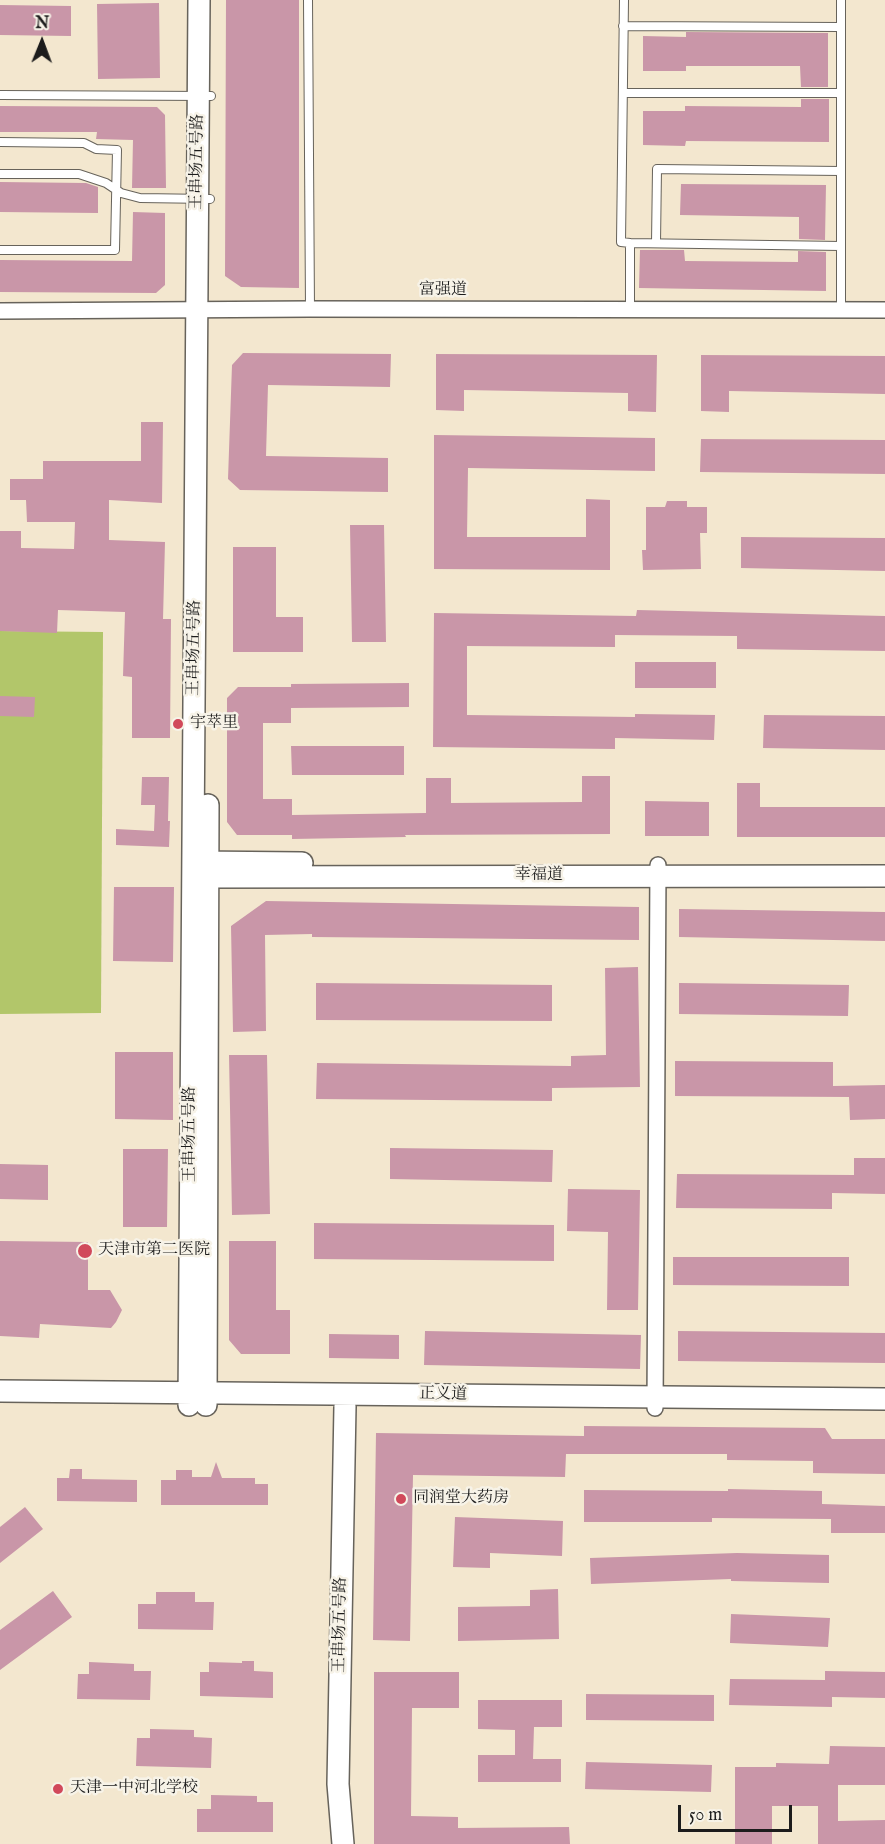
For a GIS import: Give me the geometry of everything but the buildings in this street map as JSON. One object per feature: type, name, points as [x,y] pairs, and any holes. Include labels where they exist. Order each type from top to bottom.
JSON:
[{"type":"street","name":"王串场五号路","points":[[199,0],[205,95]]},
{"type":"street","name":"王串场五号路","points":[[197,1399],[204,199],[205,95],[210,0]]},
{"type":"street","name":"富强道","points":[[0,311],[885,310]]},
{"type":"street","name":"幸福道","points":[[658,870],[885,864]]},
{"type":"street","name":"幸福道","points":[[200,870],[658,870],[885,876]]},
{"type":"street","points":[[654,1402],[658,870]]},
{"type":"street","points":[[137,1398],[172,1376],[192,1340]]},
{"type":"street","name":"正义道","points":[[0,1391],[345,1406],[885,1399]]},
{"type":"street","name":"正义道","points":[[0,1403],[197,1399],[654,1402],[885,1410]]},
{"type":"street","name":"王串场五号路","points":[[343,1844],[338,1784],[345,1406]]},
{"type":"lane","points":[[308,0],[310,309]]},
{"type":"lane","points":[[624,0],[621,242],[841,246]]},
{"type":"lane","points":[[841,0],[841,310]]},
{"type":"lane","points":[[623,26],[841,27]]},
{"type":"lane","points":[[623,93],[841,93]]},
{"type":"lane","points":[[0,95],[205,95]]},
{"type":"lane","points":[[0,142],[84,142],[96,149],[117,150],[115,250],[0,250]]},
{"type":"lane","points":[[656,243],[657,169],[841,171]]},
{"type":"lane","points":[[0,174],[79,174],[140,198],[204,199]]},
{"type":"lane","points":[[630,243],[630,309]]},
{"type":"green space","points":[[0,631],[103,632],[101,1013],[0,1014]]},
{"type":"place","name":"宇萃里","points":[[178,724]]},
{"type":"place","name":"天津市第二医院","points":[[85,1251]]},
{"type":"place","name":"同润堂大药房","points":[[401,1499]]},
{"type":"place","name":"天津一中河北学校","points":[[58,1789]]}]
